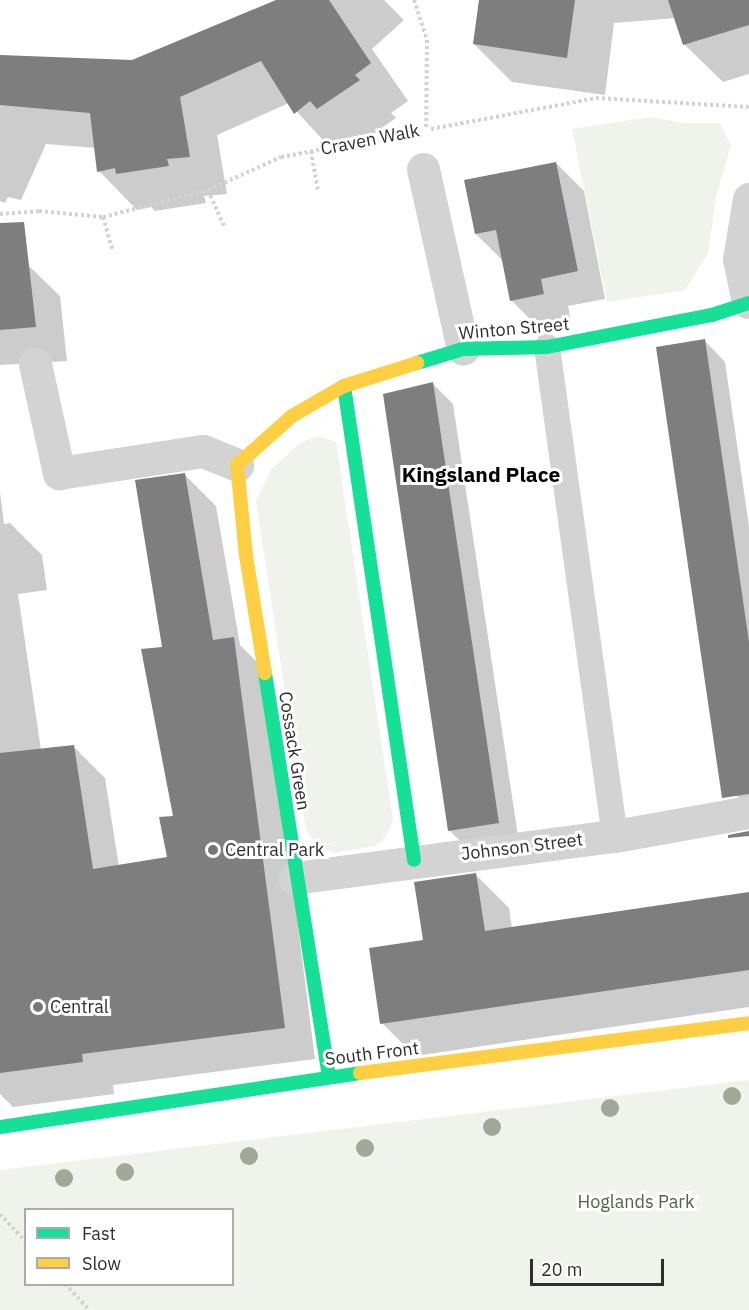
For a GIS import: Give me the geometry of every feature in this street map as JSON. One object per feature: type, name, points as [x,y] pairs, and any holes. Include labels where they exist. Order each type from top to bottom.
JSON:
[{"type":"street","points":[[423,169],[463,349]]},
{"type":"street","points":[[749,199],[739,260],[749,303]]},
{"type":"street","name":"Winton Street","points":[[237,465],[292,416],[344,386],[463,349],[548,347],[712,315],[749,303]]},
{"type":"street","points":[[35,364],[59,473],[203,451],[237,465]]},
{"type":"street","points":[[344,386],[414,860]]},
{"type":"street","name":"Cossack Green","points":[[237,465],[246,556],[294,878],[328,1077]]},
{"type":"street","name":"Johnson Street","points":[[294,878],[414,860],[615,836],[749,812]]},
{"type":"street","name":"South Front","points":[[0,1127],[328,1077],[749,1023]]},
{"type":"lane","points":[[548,347],[615,836]]},
{"type":"path","points":[[414,0],[427,40],[423,169]]},
{"type":"path","name":"Craven Walk","points":[[414,132],[596,98],[749,107]]},
{"type":"path","name":"Craven Walk","points":[[0,214],[39,211],[103,217],[208,190],[281,157],[403,134]]},
{"type":"path","points":[[311,152],[318,191]]},
{"type":"path","points":[[208,190],[225,228]]},
{"type":"path","points":[[103,217],[113,252]]},
{"type":"path","points":[[0,1214],[24,1240]]},
{"type":"path","points":[[67,1286],[89,1310]]},
{"type":"green space","points":[[651,117],[684,123],[720,123],[731,145],[716,197],[708,254],[685,290],[607,302],[572,129]]},
{"type":"green space","points":[[318,436],[336,442],[393,820],[386,837],[375,846],[335,853],[316,846],[306,829],[256,501],[272,468],[300,443]]},
{"type":"green space","name":"Hoglands Park","points":[[749,1080],[749,1310],[0,1310],[0,1170]]},
{"type":"building","points":[[276,0],[329,0],[371,63],[355,75],[360,80],[317,109],[310,101],[294,114],[261,61],[180,97],[190,157],[167,159],[169,166],[116,174],[115,168],[97,172],[90,113],[0,105],[0,55],[132,60]]},
{"type":"building","points":[[479,0],[575,0],[567,58],[473,44]]},
{"type":"building","points":[[668,0],[749,0],[749,25],[683,45]]},
{"type":"building","points":[[556,162],[578,271],[541,279],[544,294],[510,301],[496,230],[475,234],[464,180]]},
{"type":"building","points":[[24,222],[36,327],[0,330],[0,223]]},
{"type":"building","points":[[705,339],[749,642],[749,794],[722,798],[656,347]]},
{"type":"building","points":[[433,382],[499,823],[448,831],[383,394]]},
{"type":"building","name":"Central Park","points":[[185,473],[213,640],[234,637],[285,1028],[82,1054],[83,1062],[0,1073],[0,753],[74,745],[93,869],[167,857],[159,817],[173,816],[141,649],[162,647],[135,480]]},
{"type":"building","points":[[749,831],[749,836],[728,838],[728,835]]},
{"type":"building","points":[[476,873],[485,931],[749,892],[749,970],[380,1024],[369,948],[423,940],[414,882]]},
{"type":"traffic: fast","points":[[417,363],[463,349],[547,347],[712,315],[749,303]]},
{"type":"traffic: fast","points":[[344,386],[414,860]]},
{"type":"traffic: fast","points":[[265,673],[329,1077]]},
{"type":"traffic: fast","points":[[0,1127],[360,1073]]},
{"type":"traffic: slow","points":[[265,673],[246,556],[237,465],[292,416],[344,386],[417,363]]},
{"type":"traffic: slow","points":[[360,1073],[749,1023]]},
{"type":"place","name":"Central Park","points":[[213,850]]},
{"type":"place","name":"Central","points":[[38,1007]]},
{"type":"district","name":"Kingsland Place","points":[[481,474]]}]
